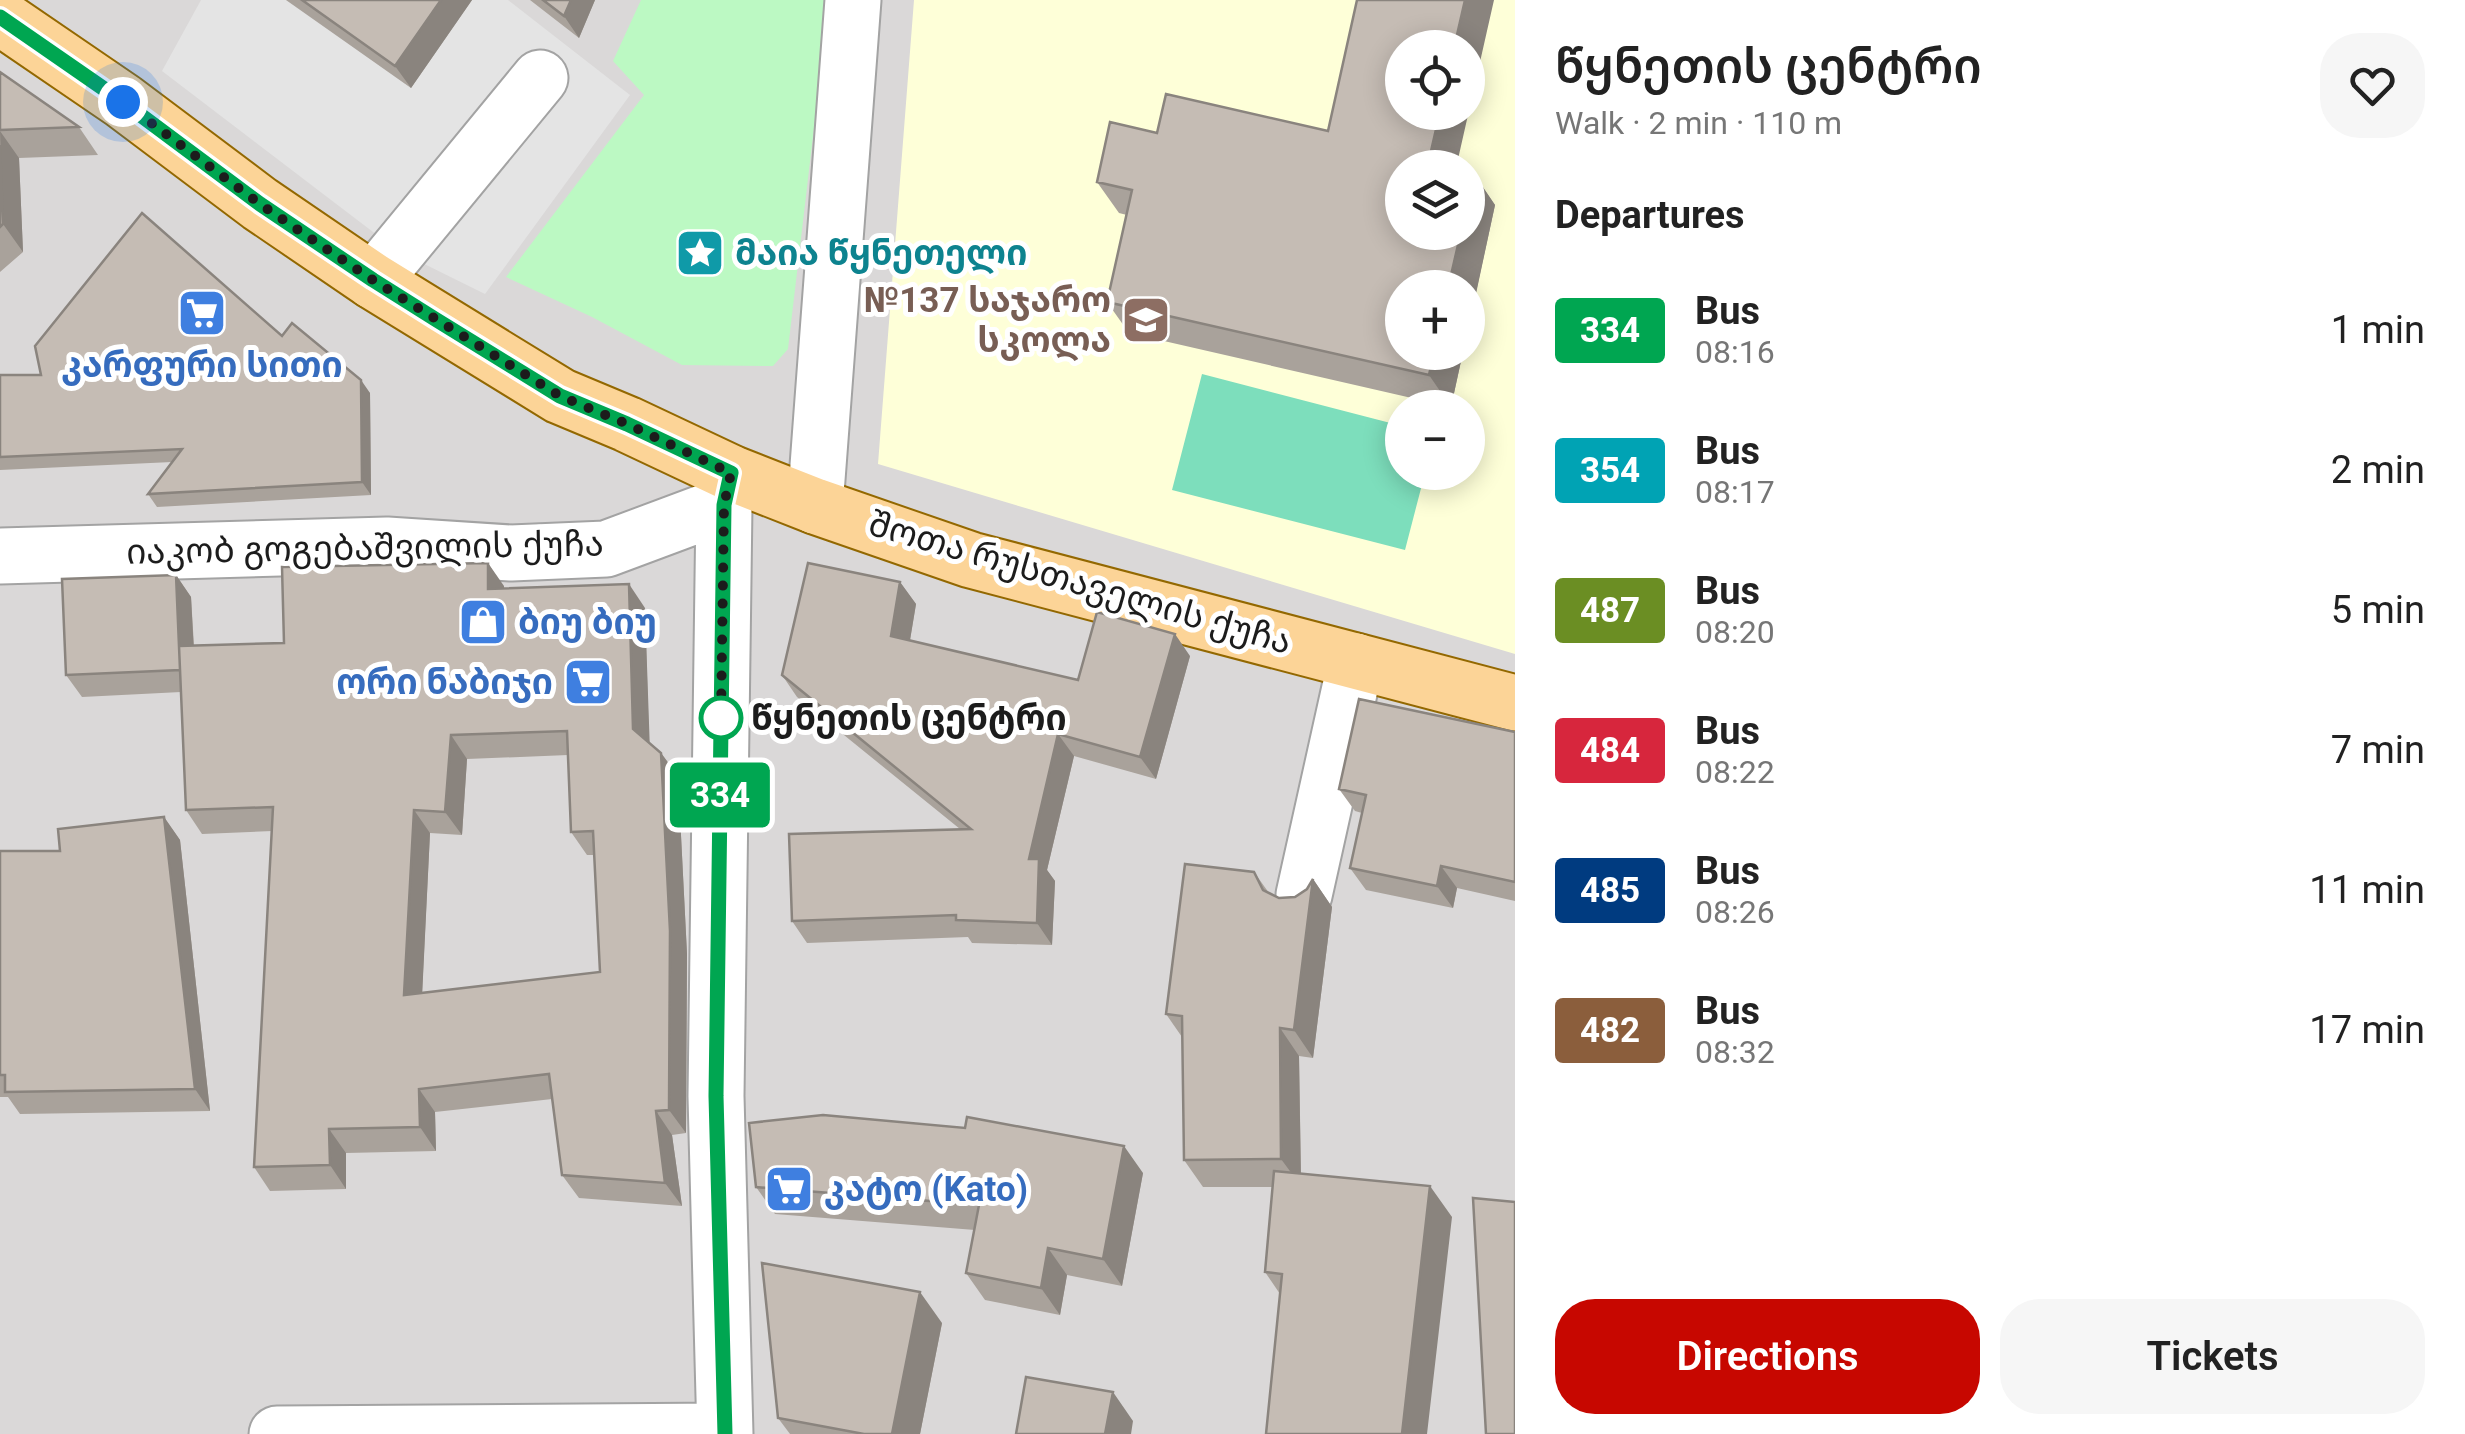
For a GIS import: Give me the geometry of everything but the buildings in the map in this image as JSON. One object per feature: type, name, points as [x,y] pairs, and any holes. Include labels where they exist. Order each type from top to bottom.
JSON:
[{"type":"main road","name":"შოთა რუსთაველის ქუჩა","points":[[0,17],[260,204],[373,280],[560,396],[627,424],[727,489],[814,506],[971,560],[1515,703]]},
{"type":"street","points":[[814,506],[853,0]]},
{"type":"street","points":[[373,280],[540,78]]},
{"type":"street","points":[[276,1434],[724,1432],[716,1096],[727,489]]},
{"type":"street","name":"იაკობ გოგებაშვილის ქუჩა","points":[[0,556],[387,545],[511,553],[606,550],[727,489]]},
{"type":"street","points":[[1304,896],[1356,661]]},
{"type":"shaded area","points":[[0,0],[1515,0],[1515,1434],[0,1434]]},
{"type":"shaded area","points":[[201,0],[286,0],[411,88],[472,0],[508,0],[630,95],[485,294],[398,251],[162,71]]},
{"type":"shaded area","name":"№137 საჯარო სკოლა","points":[[914,0],[1515,0],[1515,654],[878,464]]},
{"type":"green space","points":[[641,0],[829,0],[788,349],[773,366],[682,365],[506,277],[644,95],[613,61]]},
{"type":"green space","points":[[1202,374],[1385,422],[1385,490],[1421,490],[1405,550],[1172,490]]},
{"type":"bus line","name":"334","points":[[0,17],[260,204],[435,319],[560,396],[731,473],[724,505],[716,1096],[725,1434]]},
{"type":"place","name":"მაია წყნეთელი","points":[[700,253]]},
{"type":"place","name":"კარფური სითი","points":[[202,313]]},
{"type":"place","name":"№137 საჯარო სკოლა","points":[[1146,320]]},
{"type":"place","name":"ბიუ ბიუ","points":[[483,622]]},
{"type":"place","name":"ორი ნაბიჯი","points":[[588,682]]},
{"type":"place","name":"წყნეთის ცენტრი","points":[[721,718]]},
{"type":"place","name":"კატო (Kato)","points":[[789,1189]]},
{"type":"route","points":[[123,102],[316,242],[560,396],[731,473],[724,505],[721,718]]}]
